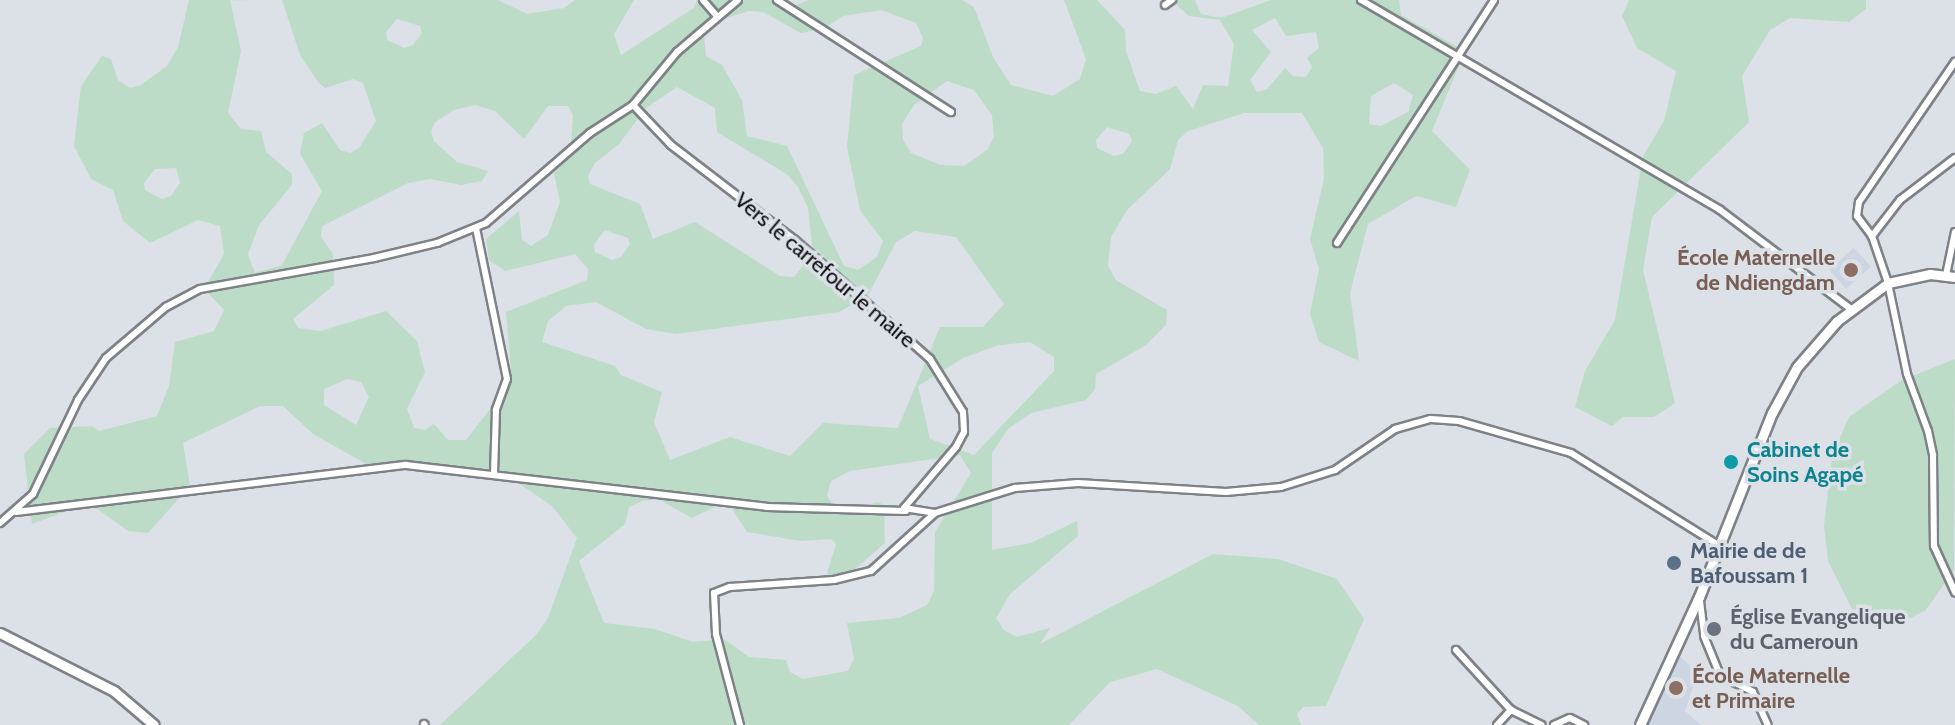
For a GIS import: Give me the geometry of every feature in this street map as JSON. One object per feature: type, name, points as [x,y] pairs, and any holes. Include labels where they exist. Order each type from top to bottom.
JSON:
[{"type":"street","points":[[703,0],[716,15]]},
{"type":"street","points":[[0,523],[16,512],[41,482],[78,400],[106,358],[174,302],[200,289],[310,272],[437,243],[476,228],[510,207],[590,133],[633,105],[666,63],[716,15],[738,0]]},
{"type":"street","points":[[777,0],[951,112]]},
{"type":"street","points":[[1165,5],[1172,0]]},
{"type":"street","points":[[1361,0],[1460,54],[1759,236],[1851,309]]},
{"type":"street","points":[[1337,243],[1494,0]]},
{"type":"street","points":[[1955,62],[1859,202],[1857,216],[1872,236],[1888,283],[1907,374],[1933,455],[1934,546],[1955,592]]},
{"type":"street","name":"Vers le carrefour le maire","points":[[633,105],[671,145],[785,231],[905,334],[949,385],[963,412],[964,432],[906,504],[906,511]]},
{"type":"street","points":[[1872,236],[1900,200],[1955,158]]},
{"type":"street","points":[[476,228],[507,379],[496,410],[494,472]]},
{"type":"street","points":[[1640,725],[1699,597],[1779,396],[1809,350],[1851,309],[1888,283],[1951,276],[1955,232]]},
{"type":"street","points":[[16,512],[352,468],[406,465],[494,472],[767,507],[935,513],[1015,488],[1047,485],[1226,492],[1281,487],[1335,470],[1395,429],[1431,419],[1459,421],[1571,453],[1718,545]]},
{"type":"street","points":[[740,725],[716,634],[714,593],[730,587],[834,580],[871,571],[935,513]]},
{"type":"street","points":[[1699,597],[1710,657],[1720,675],[1753,692],[1768,725]]},
{"type":"street","points":[[0,633],[114,691],[154,725]]},
{"type":"street","points":[[1456,650],[1511,710],[1542,725]]},
{"type":"street","points":[[1497,725],[1511,710]]},
{"type":"street","points":[[1554,725],[1570,718],[1584,725]]},
{"type":"shaded area","name":"École Maternelle de Ndiengdam","points":[[1854,248],[1871,267],[1846,289],[1829,270]]},
{"type":"shaded area","name":"École Maternelle et Primaire","points":[[1673,651],[1698,672],[1685,711],[1701,725],[1642,725]]},
{"type":"green space","points":[[189,0],[230,0],[241,51],[228,113],[241,129],[261,131],[266,152],[292,174],[292,185],[259,225],[248,254],[255,273],[282,265],[322,191],[300,154],[304,133],[322,123],[340,150],[350,153],[359,148],[376,121],[363,83],[353,79],[325,88],[318,82],[300,55],[282,0],[498,0],[527,14],[564,8],[575,0],[634,0],[614,34],[621,55],[694,8],[697,0],[778,0],[796,5],[809,0],[962,0],[974,7],[993,57],[1011,85],[1053,96],[1080,79],[1086,59],[1064,0],[1097,0],[1125,30],[1126,51],[1140,91],[1156,94],[1176,86],[1193,109],[1203,85],[1228,86],[1234,44],[1220,20],[1189,16],[1171,0],[1195,0],[1201,14],[1221,18],[1271,0],[1399,0],[1401,15],[1465,51],[1432,131],[1470,170],[1456,207],[1416,196],[1368,224],[1350,293],[1359,361],[1319,342],[1310,314],[1319,269],[1310,239],[1324,179],[1323,148],[1302,113],[1244,113],[1188,131],[1178,140],[1170,169],[1127,210],[1111,237],[1108,266],[1116,280],[1167,310],[1166,325],[1146,345],[1096,374],[1095,389],[1086,400],[1031,413],[1008,429],[992,453],[992,550],[1031,543],[1077,521],[1078,536],[1010,594],[996,618],[1004,630],[1017,637],[1050,628],[1040,644],[1213,554],[1278,559],[1337,579],[1364,619],[1326,706],[1303,707],[1297,714],[1301,725],[1259,725],[1238,706],[1157,669],[1110,682],[1069,725],[440,725],[536,635],[548,618],[577,538],[552,506],[498,469],[368,465],[313,434],[283,406],[260,406],[183,443],[190,486],[148,533],[128,531],[95,507],[75,508],[32,524],[24,454],[50,428],[92,426],[99,431],[157,416],[169,386],[175,342],[214,331],[224,310],[204,289],[224,254],[220,226],[198,220],[150,243],[123,221],[113,190],[91,179],[74,146],[81,86],[102,56],[111,59],[118,80],[130,88],[141,85],[167,66],[178,47]],"holes":[[[881,10],[916,23],[923,38],[921,46],[854,75],[847,147],[860,210],[883,241],[877,257],[858,270],[844,266],[787,146],[747,136],[742,100],[722,65],[706,56],[704,34],[720,20],[749,11],[763,12],[801,33],[823,29],[843,16]],[[1275,18],[1286,36],[1316,32],[1319,48],[1307,58],[1312,67],[1306,77],[1293,76],[1285,68],[1267,89],[1257,92],[1250,80],[1271,52],[1252,30]],[[397,19],[420,26],[422,33],[413,45],[404,48],[387,40],[386,32]],[[947,81],[974,90],[992,115],[994,137],[987,150],[964,166],[941,165],[911,153],[903,140],[902,124],[914,105]],[[1394,83],[1413,95],[1408,112],[1381,126],[1369,124],[1371,96]],[[677,87],[715,108],[717,132],[788,175],[798,187],[808,208],[813,254],[794,277],[780,276],[695,222],[653,239],[640,204],[590,184],[588,176],[595,163],[619,144],[646,108]],[[475,105],[495,111],[524,139],[548,106],[568,106],[573,115],[570,157],[554,173],[560,202],[548,235],[531,246],[522,240],[519,211],[486,239],[489,260],[505,271],[575,254],[588,269],[587,280],[506,312],[512,381],[466,440],[448,440],[434,424],[425,430],[414,428],[407,409],[425,372],[417,341],[386,311],[321,331],[298,328],[293,319],[334,285],[333,254],[321,237],[322,226],[408,183],[430,179],[461,185],[482,181],[488,171],[457,162],[434,141],[431,131],[435,122],[454,110]],[[1107,127],[1129,134],[1132,141],[1123,154],[1114,156],[1097,148],[1096,140]],[[176,168],[180,183],[171,196],[162,199],[145,190],[144,183],[155,169]],[[605,230],[628,238],[630,244],[621,257],[612,260],[595,252],[594,244]],[[915,231],[956,237],[1004,304],[983,327],[940,327],[898,428],[823,423],[790,456],[730,437],[670,460],[654,422],[662,392],[621,375],[615,366],[542,342],[548,321],[566,306],[596,302],[646,329],[676,334],[839,312],[867,297],[896,242]],[[1030,342],[1054,357],[1054,371],[974,455],[930,439],[918,386],[963,358],[999,345]],[[347,379],[361,382],[369,397],[356,425],[324,405],[324,389]],[[960,455],[971,473],[935,532],[934,591],[927,605],[899,618],[847,623],[854,659],[848,671],[803,679],[790,672],[786,660],[749,657],[724,639],[693,642],[655,629],[604,623],[579,561],[625,524],[629,507],[658,499],[692,518],[727,501],[747,532],[801,541],[831,539],[836,544],[827,573],[832,579],[847,576],[885,543],[884,505],[878,502],[849,510],[834,508],[827,495],[831,481],[850,471]]]},
{"type":"green space","points":[[1629,0],[1866,0],[1866,9],[1849,22],[1790,18],[1770,30],[1742,76],[1749,122],[1652,217],[1643,270],[1675,403],[1654,417],[1623,417],[1612,426],[1575,407],[1585,371],[1615,320],[1643,156],[1664,121],[1676,71],[1637,48],[1622,16]]},
{"type":"green space","points":[[1955,359],[1954,570],[1926,610],[1895,626],[1858,621],[1828,561],[1824,526],[1832,456],[1849,417],[1902,380]]},
{"type":"place","name":"École Maternelle de Ndiengdam","points":[[1851,270]]},
{"type":"place","name":"Cabinet de Soins Agapé","points":[[1731,462]]},
{"type":"place","name":"Mairie de de Bafoussam 1","points":[[1674,563]]},
{"type":"place","name":"Église Evangelique du Cameroun","points":[[1714,629]]},
{"type":"place","name":"École Maternelle et Primaire","points":[[1676,688]]}]
